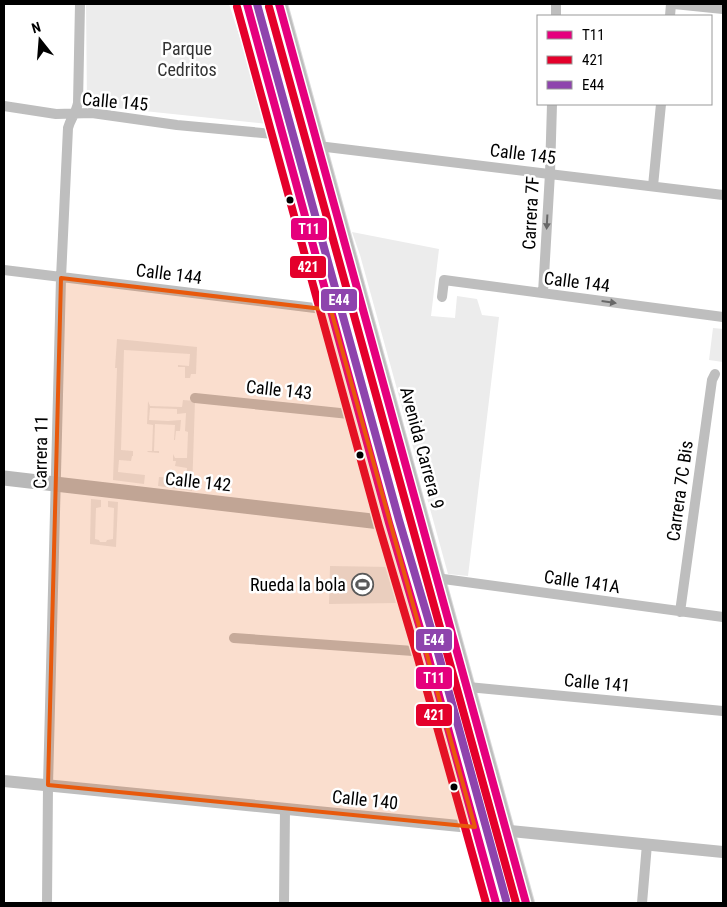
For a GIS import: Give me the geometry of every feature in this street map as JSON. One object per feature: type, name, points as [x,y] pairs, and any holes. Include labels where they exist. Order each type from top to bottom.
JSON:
[{"type":"main road","points":[[247,4],[359,415],[496,903]]},
{"type":"main road","name":"Avenida Carrera 9","points":[[279,4],[526,903]]},
{"type":"main road","name":"Calle 142","points":[[4,478],[389,522]]},
{"type":"street","name":"Carrera 11","points":[[47,903],[48,785],[61,278],[68,128],[70,121],[76,114],[78,103],[80,4]]},
{"type":"street","points":[[673,4],[723,9]]},
{"type":"street","name":"Carrera 7F","points":[[543,294],[552,105]]},
{"type":"street","points":[[653,186],[661,105]]},
{"type":"street","name":"Calle 145","points":[[4,106],[56,114],[92,113],[177,125],[284,135]]},
{"type":"street","name":"Calle 145","points":[[318,146],[723,194]]},
{"type":"street","name":"Calle 144","points":[[4,270],[331,310]]},
{"type":"street","name":"Calle 144","points":[[442,297],[444,280],[723,317]]},
{"type":"street","name":"Carrera 7C Bis","points":[[680,612],[712,380],[716,374]]},
{"type":"street","name":"Calle 143","points":[[195,398],[359,415]]},
{"type":"street","name":"Calle 141A","points":[[436,578],[723,617]]},
{"type":"street","points":[[234,638],[427,652]]},
{"type":"street","name":"Calle 141","points":[[468,687],[723,711]]},
{"type":"street","name":"Calle 140","points":[[4,781],[723,852]]},
{"type":"street","points":[[284,903],[285,809]]},
{"type":"street","points":[[642,903],[647,844]]},
{"type":"highlighted area","points":[[61,278],[331,310],[475,827],[48,785]]},
{"type":"green space","name":"Parque Cedritos","points":[[86,4],[229,4],[268,124],[87,105]]},
{"type":"green space","points":[[352,232],[439,249],[431,316],[455,318],[457,296],[477,299],[482,315],[499,317],[468,576],[448,574]]},
{"type":"green space","points":[[713,328],[723,329],[723,362],[709,360]]},
{"type":"green space","points":[[117,339],[197,347],[196,374],[191,374],[190,378],[185,378],[185,367],[178,367],[178,365],[189,366],[190,354],[124,350],[121,450],[133,451],[133,456],[131,461],[119,460],[118,472],[145,475],[144,484],[113,480]]},
{"type":"green space","points":[[183,400],[195,401],[192,491],[158,486],[159,477],[186,479],[187,468],[175,466],[176,461],[173,461],[173,454],[175,458],[187,458],[188,432],[185,431],[186,413],[177,414],[177,409],[150,408],[149,420],[181,420],[180,431],[176,431],[175,440],[175,425],[155,424],[154,451],[159,451],[159,453],[147,452],[152,451],[153,425],[147,424],[148,401],[150,406],[182,407]]},
{"type":"green space","points":[[91,499],[101,500],[101,507],[96,508],[95,539],[100,542],[113,539],[114,508],[108,507],[108,501],[118,502],[116,547],[90,544]]},
{"type":"green space","name":"Rueda la bola","points":[[330,566],[391,567],[397,603],[329,604]]},
{"type":"transit line","name":"T11","points":[[247,4],[389,523],[427,652],[496,903]]},
{"type":"transit line","name":"E44","points":[[257,4],[506,900]]},
{"type":"transit line","name":"T11","points":[[279,4],[526,903]]},
{"type":"transit line","name":"421","points":[[237,7],[379,526],[486,903]]},
{"type":"transit line","name":"421","points":[[269,7],[516,903]]},
{"type":"place","name":"Rueda la bola","points":[[362,585]]}]
